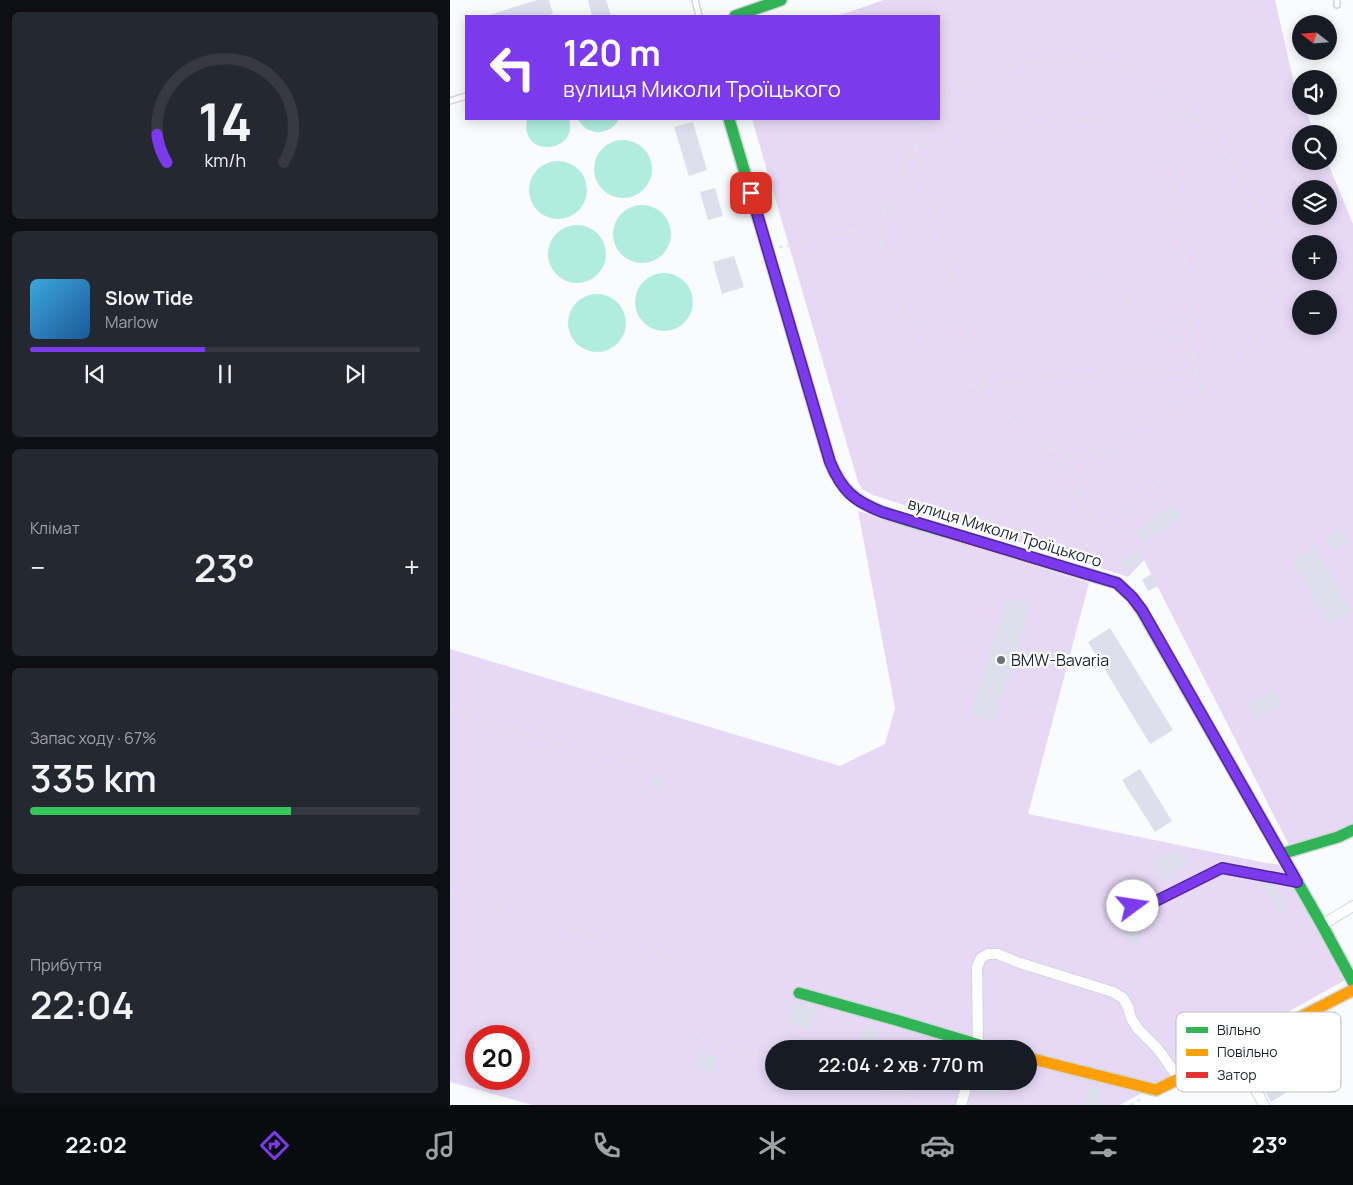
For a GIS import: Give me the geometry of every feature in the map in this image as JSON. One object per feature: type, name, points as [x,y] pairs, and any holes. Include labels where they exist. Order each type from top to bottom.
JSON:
[{"type":"street","points":[[738,15],[781,0]]},
{"type":"street","name":"вулиця Миколи Троїцького","points":[[729,120],[834,473],[851,495],[864,505],[1117,583],[1132,597],[1142,610],[1353,982]]},
{"type":"street","points":[[1280,854],[1338,837],[1353,830]]},
{"type":"street","points":[[1322,925],[1353,906]]},
{"type":"street","points":[[977,1040],[978,967],[982,958],[988,954],[998,954],[1017,962],[1113,992],[1122,998],[1138,1029],[1158,1050],[1176,1075]]},
{"type":"street","points":[[1310,1012],[1353,990]]},
{"type":"street","points":[[799,993],[896,1020],[956,1040]]},
{"type":"street","points":[[1037,1060],[1156,1090],[1176,1080]]},
{"type":"street","points":[[961,1105],[965,1090]]},
{"type":"street","points":[[1257,1092],[1264,1105]]},
{"type":"lane","points":[[695,0],[699,15]]},
{"type":"lane","points":[[450,101],[465,96]]},
{"type":"lane","points":[[1118,904],[1148,905],[1222,868],[1297,882]]},
{"type":"path","points":[[940,104],[951,92],[969,80],[988,72],[1029,62],[1069,59],[1104,61],[1123,66],[1144,76],[1164,90],[1208,129],[1232,159],[1272,231],[1278,253],[1277,275],[1260,336],[1250,352],[1238,367],[1224,378],[1093,460],[1082,479],[1079,491],[1080,501]]},
{"type":"path","points":[[1164,90],[1173,116],[1172,149],[1193,327],[1192,359],[1204,391]]},
{"type":"path","points":[[914,147],[1094,118],[1140,115],[1173,116],[1200,122]]},
{"type":"path","points":[[767,248],[789,246],[854,231],[878,216],[885,206],[928,120]]},
{"type":"path","points":[[914,147],[939,219],[983,384]]},
{"type":"path","points":[[885,206],[882,222],[883,249],[887,270],[895,291],[909,316],[936,350],[984,398],[1022,429],[1050,448],[1071,455],[1090,455],[1108,450]]},
{"type":"path","points":[[854,231],[874,238],[883,249]]},
{"type":"path","points":[[1094,271],[1192,359]]},
{"type":"path","points":[[972,386],[1121,371],[1198,374]]},
{"type":"path","points":[[1050,448],[1084,510],[1096,520],[1104,521],[1202,453]]},
{"type":"path","points":[[450,709],[472,719],[507,730],[642,761]]},
{"type":"path","points":[[450,893],[679,963],[692,980],[693,1022],[696,1032],[701,1037],[710,1041],[765,1056]]},
{"type":"path","points":[[887,1090],[929,1105]]},
{"type":"shaded area","points":[[884,0],[1275,0],[1292,74],[1292,115],[1308,115],[1311,125],[1292,125],[1292,170],[1331,170],[1335,180],[1292,180],[1292,225],[1337,225],[1337,185],[1353,224],[1353,828],[1293,853],[1144,560],[1128,577],[873,495],[862,489],[858,482],[752,120],[940,120],[940,15],[840,15]]},
{"type":"shaded area","points":[[527,120],[569,120],[570,131],[566,139],[558,145],[549,147],[539,146],[532,141],[527,132]]},
{"type":"shaded area","points":[[579,120],[618,120],[610,129],[598,132],[587,129]]},
{"type":"shaded area","points":[[623,140],[634,142],[644,148],[650,158],[652,169],[650,180],[644,190],[634,196],[623,198],[612,196],[602,190],[596,180],[594,169],[596,158],[602,148],[612,142]]},
{"type":"shaded area","points":[[558,161],[569,163],[579,169],[585,179],[587,190],[585,201],[579,211],[569,217],[558,219],[547,217],[537,211],[531,201],[529,190],[531,179],[537,169],[547,163]]},
{"type":"shaded area","points":[[642,205],[653,207],[663,213],[669,223],[671,234],[669,245],[663,255],[653,261],[642,263],[631,261],[621,255],[615,245],[613,234],[615,223],[621,213],[631,207]]},
{"type":"shaded area","points":[[577,225],[588,227],[598,233],[604,243],[606,254],[604,265],[598,275],[588,281],[577,283],[566,281],[556,275],[550,265],[548,254],[550,243],[556,233],[566,227]]},
{"type":"shaded area","points":[[664,273],[675,275],[685,281],[691,291],[693,302],[691,313],[685,323],[675,329],[664,331],[653,329],[643,323],[637,313],[635,302],[637,291],[643,281],[653,275]]},
{"type":"shaded area","points":[[597,294],[608,296],[618,302],[624,312],[626,323],[624,334],[618,344],[608,350],[597,352],[586,350],[576,344],[570,334],[568,323],[570,312],[576,302],[586,296]]},
{"type":"shaded area","points":[[858,511],[1089,583],[1028,814],[1283,865],[1351,977],[1288,1012],[1176,1012],[1176,1074],[1120,1105],[532,1105],[479,1090],[530,1090],[530,1025],[465,1025],[465,1086],[450,1082],[450,649],[840,766],[885,744],[895,708]]},
{"type":"building","points":[[537,0],[549,0],[553,14],[550,15],[489,15]]},
{"type":"building","points":[[588,0],[606,0],[611,15],[592,15]]},
{"type":"building","points":[[693,122],[707,170],[689,176],[674,127]]},
{"type":"building","points":[[715,188],[723,216],[708,220],[700,192]]},
{"type":"building","points":[[734,256],[744,287],[722,294],[713,262]]},
{"type":"building","points":[[1174,504],[1183,517],[1144,544],[1135,531]]},
{"type":"building","points":[[1341,529],[1349,543],[1333,552],[1325,539]]},
{"type":"building","points":[[1314,546],[1352,611],[1329,624],[1291,560]]},
{"type":"building","points":[[1138,550],[1144,560],[1127,570],[1121,561]]},
{"type":"building","points":[[1151,574],[1158,586],[1148,591],[1142,580]]},
{"type":"building","name":"BMW-Bavaria","points":[[1007,598],[1031,606],[995,722],[970,715]]},
{"type":"building","points":[[1110,628],[1173,730],[1150,744],[1088,642]]},
{"type":"building","points":[[1275,690],[1283,705],[1256,719],[1248,704]]},
{"type":"building","points":[[1140,769],[1172,821],[1155,832],[1122,780]]},
{"type":"building","points":[[652,776],[664,779],[661,789],[650,786]]},
{"type":"building","points":[[1177,847],[1188,863],[1163,879],[1152,863]]},
{"type":"building","points":[[1270,880],[1287,908],[1279,913],[1261,885]]},
{"type":"building","points":[[1128,921],[1141,924],[1136,944],[1123,940]]},
{"type":"building","points":[[794,1001],[817,1008],[811,1029],[787,1022]]},
{"type":"building","points":[[864,1024],[877,1028],[874,1040],[860,1040]]},
{"type":"building","points":[[930,1037],[940,1040],[929,1040]]},
{"type":"building","points":[[699,1051],[718,1057],[714,1073],[694,1067]]},
{"type":"building","points":[[1089,1086],[1103,1090],[1099,1105],[1083,1105]]},
{"type":"building","points":[[979,1090],[998,1090],[996,1097],[978,1092]]},
{"type":"building","points":[[1266,1092],[1287,1092],[1271,1102]]},
{"type":"traffic: fast","points":[[738,15],[781,0]]},
{"type":"traffic: fast","points":[[729,120],[834,471],[847,491],[860,501],[895,517],[943,531]]},
{"type":"traffic: fast","points":[[1086,574],[1117,583],[1132,597],[1142,611],[1353,982]]},
{"type":"traffic: fast","points":[[1281,854],[1338,837],[1353,830]]},
{"type":"traffic: fast","points":[[799,993],[963,1040]]},
{"type":"traffic: slow","points":[[1310,1012],[1353,990]]},
{"type":"traffic: slow","points":[[1037,1060],[1156,1090],[1176,1080]]},
{"type":"traffic: jam","points":[[943,531],[1086,574]]},
{"type":"place","name":"BMW-Bavaria","points":[[1001,660]]},
{"type":"route","points":[[751,193],[830,462],[834,473],[842,484],[851,495],[864,505],[882,512],[1117,583],[1142,610],[1297,882],[1222,868],[1148,905],[1133,906]]}]
